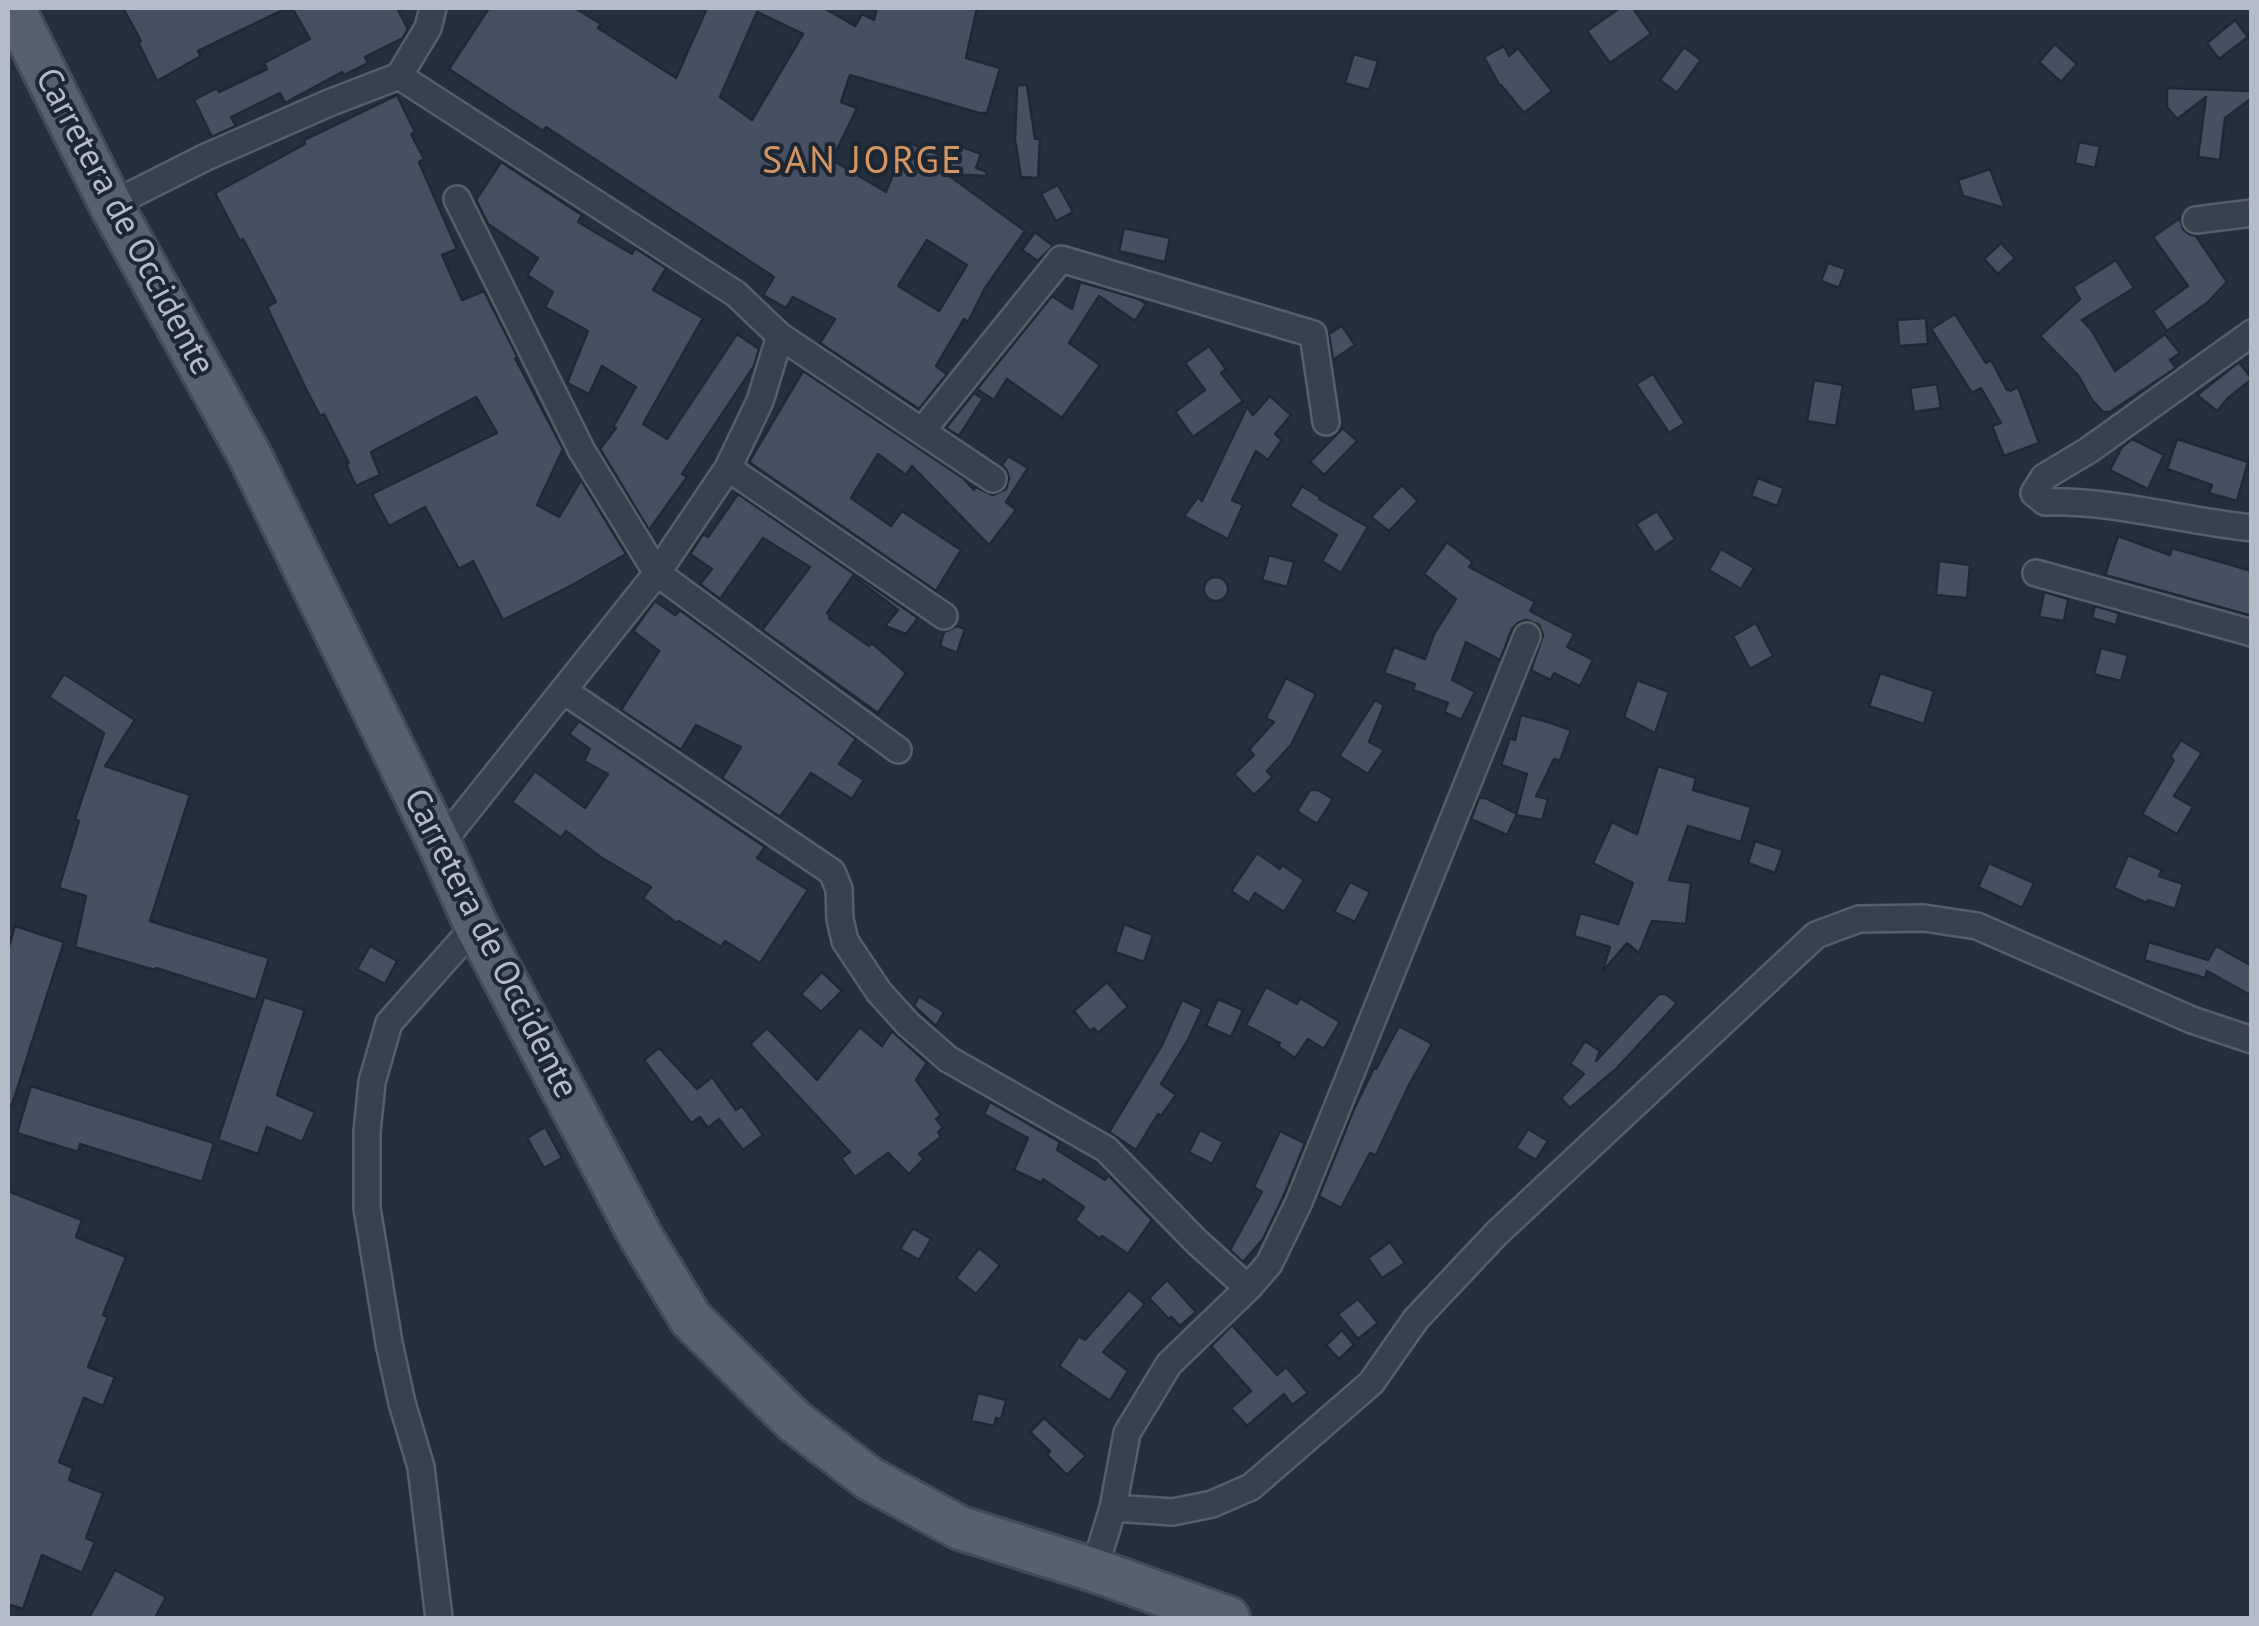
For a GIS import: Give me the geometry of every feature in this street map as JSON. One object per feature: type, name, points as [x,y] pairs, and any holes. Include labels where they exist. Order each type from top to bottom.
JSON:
[{"type":"main road","name":"Carretera de Occidente","points":[[13,8],[111,205],[250,456],[476,924],[640,1236],[691,1319],[794,1421],[870,1479],[960,1528],[1228,1618]]},
{"type":"street","points":[[111,205],[206,156],[398,76],[428,28],[433,8]]},
{"type":"street","points":[[398,76],[736,294],[780,336],[993,478]]},
{"type":"street","points":[[456,199],[582,451],[656,573],[898,750]]},
{"type":"street","points":[[2196,220],[2252,212]]},
{"type":"street","points":[[922,431],[1061,260],[1313,334],[1326,422]]},
{"type":"street","points":[[2252,333],[2089,450],[2044,477],[2034,493],[2046,502],[2080,501],[2252,528]]},
{"type":"street","points":[[440,846],[656,573],[728,468],[760,401],[780,336]]},
{"type":"street","points":[[728,468],[944,616]]},
{"type":"street","points":[[2036,572],[2252,633]]},
{"type":"street","points":[[1094,1570],[1113,1508],[1127,1433],[1168,1364],[1270,1264],[1299,1202],[1527,636]]},
{"type":"street","points":[[564,691],[832,872],[839,889],[845,940],[879,992],[908,1024],[948,1059],[1106,1149],[1248,1288]]},
{"type":"street","points":[[1113,1508],[1173,1512],[1212,1504],[1251,1487],[1371,1383],[1416,1319],[1497,1233],[1816,936],[1860,918],[1924,918],[1978,926],[2192,1020],[2252,1040]]},
{"type":"street","points":[[440,1618],[421,1466],[389,1343],[367,1208],[367,1132],[372,1082],[389,1024],[476,924]]},
{"type":"building","points":[[123,8],[287,8],[198,51],[201,56],[157,81]]},
{"type":"building","points":[[292,8],[397,8],[408,29],[403,38],[365,57],[368,63],[344,75],[342,72],[285,103],[280,93],[231,117],[236,126],[212,137],[194,100],[267,69],[264,63],[310,39]]},
{"type":"building","points":[[489,8],[575,8],[601,24],[598,28],[676,78],[707,8],[824,8],[855,26],[862,14],[874,20],[877,8],[977,8],[966,58],[1000,68],[987,113],[850,75],[841,102],[857,108],[832,160],[886,192],[906,142],[954,160],[960,146],[981,154],[976,168],[987,172],[986,176],[947,174],[1025,231],[936,366],[947,374],[919,409],[820,343],[835,319],[793,297],[786,308],[763,295],[774,277],[546,127],[543,131],[449,69]],"holes":[[[757,12],[803,34],[752,120],[720,97]],[[927,240],[967,265],[939,311],[898,286]]]},
{"type":"building","points":[[1620,8],[1633,8],[1651,34],[1610,63],[1587,31]]},
{"type":"building","points":[[2235,20],[2248,37],[2219,59],[2207,43]]},
{"type":"building","points":[[2055,44],[2077,64],[2061,82],[2039,62]]},
{"type":"building","points":[[1504,46],[1509,56],[1518,48],[1552,91],[1524,113],[1500,86],[1484,57]]},
{"type":"building","points":[[1684,47],[1701,60],[1677,93],[1660,80]]},
{"type":"building","points":[[1354,54],[1378,61],[1369,90],[1345,83]]},
{"type":"building","points":[[1017,85],[1027,85],[1035,139],[1040,139],[1038,178],[1021,177],[1015,140]]},
{"type":"building","points":[[2167,88],[2252,91],[2252,98],[2225,118],[2220,160],[2198,157],[2206,97],[2177,119],[2167,107]]},
{"type":"building","points":[[397,95],[424,159],[419,162],[457,249],[442,255],[462,300],[484,291],[563,449],[537,505],[559,517],[581,480],[626,554],[503,620],[473,561],[459,569],[425,507],[389,526],[372,494],[497,433],[476,397],[371,452],[380,475],[356,486],[346,464],[349,463],[324,414],[320,416],[267,307],[276,302],[215,193],[305,144],[304,140]]},
{"type":"building","points":[[2079,142],[2100,146],[2095,168],[2075,163]]},
{"type":"building","points":[[501,162],[582,215],[578,222],[632,254],[635,248],[666,268],[653,290],[703,318],[643,424],[667,439],[737,334],[759,349],[754,366],[682,474],[687,477],[649,530],[600,449],[616,428],[613,427],[636,387],[602,366],[589,394],[567,383],[588,331],[545,307],[553,292],[527,275],[538,258],[488,224],[476,200]]},
{"type":"building","points":[[1990,169],[2005,208],[1963,196],[1958,180]]},
{"type":"building","points":[[1058,185],[1073,212],[1056,221],[1041,194]]},
{"type":"building","points":[[2180,218],[2183,229],[2196,236],[2227,282],[2207,303],[2167,331],[2153,311],[2188,286],[2153,237]]},
{"type":"building","points":[[1124,228],[1170,238],[1165,262],[1119,251]]},
{"type":"building","points":[[1035,232],[1053,246],[1038,261],[1022,250]]},
{"type":"building","points":[[2001,243],[2015,258],[1998,274],[1984,259]]},
{"type":"building","points":[[2116,260],[2134,288],[2082,320],[2115,371],[2165,334],[2180,353],[2170,360],[2176,368],[2110,412],[2103,412],[2078,375],[2040,336],[2080,299],[2073,287]]},
{"type":"building","points":[[1828,263],[1846,269],[1839,288],[1821,281]]},
{"type":"building","points":[[1077,281],[1146,304],[1135,321],[1099,296],[1069,343],[1100,365],[1062,418],[1007,379],[994,400],[977,389],[1052,296],[1072,309],[1080,283]]},
{"type":"building","points":[[1955,314],[1986,363],[1991,360],[2007,390],[2018,387],[2039,443],[2004,456],[1992,426],[2001,423],[1981,388],[1972,393],[1931,329]]},
{"type":"building","points":[[1926,318],[1928,344],[1899,346],[1897,320]]},
{"type":"building","points":[[1342,326],[1355,345],[1333,360],[1329,334]]},
{"type":"building","points":[[1209,346],[1226,369],[1221,373],[1243,401],[1193,437],[1175,412],[1205,390],[1185,363]]},
{"type":"building","points":[[2239,362],[2252,379],[2217,411],[2197,395]]},
{"type":"building","points":[[803,371],[963,478],[974,490],[976,487],[993,495],[1006,489],[1009,479],[1002,465],[1008,456],[1028,468],[1006,502],[1016,510],[989,545],[912,466],[906,475],[878,454],[851,498],[891,526],[902,511],[961,550],[936,591],[749,462]]},
{"type":"building","points":[[1653,374],[1685,423],[1669,433],[1636,384]]},
{"type":"building","points":[[1814,380],[1843,385],[1836,426],[1807,421]]},
{"type":"building","points":[[1937,384],[1941,408],[1914,412],[1910,388]]},
{"type":"building","points":[[974,393],[983,399],[959,436],[946,428]]},
{"type":"building","points":[[1270,396],[1291,415],[1275,434],[1282,440],[1268,460],[1256,451],[1232,500],[1243,505],[1228,539],[1184,516],[1198,497],[1202,501],[1247,407],[1253,415]]},
{"type":"building","points":[[1343,428],[1357,441],[1324,475],[1310,462]]},
{"type":"building","points":[[2132,439],[2164,455],[2148,489],[2110,470],[2122,447]]},
{"type":"building","points":[[2177,439],[2248,462],[2237,501],[2209,493],[2212,485],[2167,469]]},
{"type":"building","points":[[1758,478],[1784,488],[1777,506],[1751,496]]},
{"type":"building","points":[[1402,485],[1418,501],[1389,531],[1371,517]]},
{"type":"building","points":[[1302,486],[1368,527],[1341,573],[1322,561],[1337,535],[1290,506]]},
{"type":"building","points":[[738,494],[918,618],[906,634],[885,626],[898,610],[853,576],[827,613],[869,646],[872,643],[906,673],[878,713],[762,630],[810,567],[763,538],[720,599],[700,584],[712,569],[690,554],[703,534],[708,537]]},
{"type":"building","points":[[1657,511],[1675,539],[1655,553],[1636,524]]},
{"type":"building","points":[[2118,536],[2170,555],[2172,548],[2252,571],[2252,616],[2105,575]]},
{"type":"building","points":[[1447,542],[1473,562],[1469,567],[1535,602],[1530,611],[1574,634],[1567,647],[1593,660],[1580,686],[1554,673],[1551,680],[1531,670],[1543,635],[1539,625],[1526,620],[1512,629],[1500,660],[1466,642],[1452,680],[1475,692],[1461,720],[1444,712],[1448,703],[1413,690],[1415,684],[1384,673],[1394,647],[1425,659],[1434,634],[1456,599],[1424,574]]},
{"type":"building","points":[[1721,549],[1754,568],[1741,589],[1709,570]]},
{"type":"building","points":[[1269,555],[1294,562],[1287,587],[1262,580]]},
{"type":"building","points":[[1939,561],[1970,565],[1967,598],[1936,595]]},
{"type":"building","points":[[1216,577],[1228,589],[1216,601],[1204,589]]},
{"type":"building","points":[[2044,592],[2068,599],[2064,621],[2039,617]]},
{"type":"building","points":[[655,601],[675,615],[680,610],[856,739],[839,764],[864,780],[852,799],[811,773],[780,817],[722,778],[741,747],[696,725],[681,750],[621,710],[659,651],[633,631]]},
{"type":"building","points":[[2095,606],[2119,613],[2116,625],[2092,618]]},
{"type":"building","points":[[1756,623],[1773,656],[1750,669],[1733,636]]},
{"type":"building","points":[[957,626],[965,629],[957,653],[940,646],[944,632]]},
{"type":"building","points":[[2101,648],[2128,655],[2121,681],[2094,674]]},
{"type":"building","points":[[1880,673],[1934,691],[1924,724],[1869,706]]},
{"type":"building","points":[[64,674],[135,720],[105,766],[190,795],[150,921],[269,958],[256,1000],[75,947],[86,896],[59,888],[79,821],[75,819],[104,733],[49,697]]},
{"type":"building","points":[[1286,678],[1316,694],[1291,745],[1267,771],[1273,777],[1254,795],[1234,774],[1254,755],[1249,750],[1274,722],[1266,718]]},
{"type":"building","points":[[1637,680],[1669,692],[1655,733],[1624,717]]},
{"type":"building","points":[[1375,700],[1384,705],[1369,742],[1384,750],[1368,774],[1339,756]]},
{"type":"building","points":[[1521,715],[1571,730],[1560,761],[1554,759],[1536,796],[1548,799],[1542,820],[1516,815],[1527,774],[1501,765],[1510,738],[1515,740]]},
{"type":"building","points":[[579,721],[765,847],[757,858],[808,890],[760,963],[725,941],[721,947],[677,923],[643,898],[651,887],[566,831],[561,838],[512,802],[535,771],[585,808],[608,774],[584,761],[590,749],[569,734]]},
{"type":"building","points":[[2181,740],[2202,753],[2174,796],[2193,807],[2177,834],[2142,814],[2174,760],[2170,757]]},
{"type":"building","points":[[1658,766],[1696,778],[1693,790],[1751,807],[1741,842],[1688,826],[1669,880],[1691,883],[1686,924],[1652,921],[1639,953],[1627,943],[1602,972],[1610,947],[1574,936],[1580,913],[1618,924],[1633,883],[1593,863],[1612,822],[1637,834]]},
{"type":"building","points":[[1310,790],[1333,799],[1317,824],[1297,811]]},
{"type":"building","points":[[1479,798],[1517,814],[1507,835],[1471,819]]},
{"type":"building","points":[[1755,841],[1783,850],[1775,873],[1748,863]]},
{"type":"building","points":[[1257,853],[1304,880],[1284,912],[1255,893],[1249,903],[1231,891]]},
{"type":"building","points":[[2128,855],[2162,870],[2159,876],[2183,884],[2175,909],[2148,900],[2147,903],[2114,888]]},
{"type":"building","points":[[1989,863],[2034,883],[2022,908],[1978,887]]},
{"type":"building","points":[[1350,882],[1370,892],[1355,922],[1334,912]]},
{"type":"building","points":[[1124,924],[1153,935],[1144,962],[1115,952]]},
{"type":"building","points":[[15,926],[64,942],[12,1105],[8,1104],[8,950]]},
{"type":"building","points":[[2149,942],[2208,960],[2216,946],[2252,966],[2252,996],[2207,971],[2205,978],[2144,960]]},
{"type":"building","points":[[370,946],[397,961],[385,984],[357,969]]},
{"type":"building","points":[[822,972],[842,991],[821,1012],[801,994]]},
{"type":"building","points":[[1107,982],[1128,1007],[1098,1033],[1094,1028],[1090,1031],[1074,1011]]},
{"type":"building","points":[[1266,987],[1297,1004],[1300,998],[1340,1022],[1324,1049],[1308,1039],[1295,1058],[1278,1046],[1280,1043],[1246,1025]]},
{"type":"building","points":[[1659,994],[1666,994],[1677,1003],[1616,1069],[1570,1108],[1561,1098],[1584,1074],[1570,1064],[1585,1041],[1600,1051],[1596,1061]]},
{"type":"building","points":[[919,996],[944,1012],[936,1026],[914,1006]]},
{"type":"building","points":[[264,997],[305,1010],[277,1095],[315,1112],[302,1142],[267,1127],[258,1154],[218,1140]]},
{"type":"building","points":[[1218,999],[1243,1010],[1231,1037],[1206,1026]]},
{"type":"building","points":[[1182,1000],[1202,1009],[1161,1084],[1176,1095],[1161,1116],[1158,1114],[1136,1150],[1109,1132],[1162,1045]]},
{"type":"building","points":[[1399,1026],[1432,1044],[1376,1155],[1370,1153],[1341,1208],[1319,1196],[1354,1109]]},
{"type":"building","points":[[860,1027],[882,1046],[892,1031],[927,1063],[916,1080],[941,1115],[936,1119],[943,1128],[938,1132],[941,1137],[919,1154],[924,1159],[909,1174],[888,1153],[855,1177],[841,1158],[850,1152],[750,1044],[767,1028],[817,1080]]},
{"type":"building","points":[[659,1048],[697,1089],[712,1077],[736,1110],[742,1106],[763,1135],[743,1150],[719,1119],[708,1128],[700,1117],[691,1123],[644,1060]]},
{"type":"building","points":[[31,1086],[214,1143],[202,1182],[80,1144],[78,1152],[17,1133]]},
{"type":"building","points":[[990,1102],[1060,1142],[1057,1150],[1105,1180],[1108,1175],[1152,1220],[1128,1254],[1075,1220],[1084,1207],[1043,1179],[1042,1183],[1014,1170],[1028,1138],[984,1114]]},
{"type":"building","points":[[545,1127],[562,1158],[544,1168],[527,1138]]},
{"type":"building","points":[[1528,1129],[1548,1141],[1536,1160],[1516,1148]]},
{"type":"building","points":[[1200,1130],[1223,1142],[1212,1164],[1189,1152]]},
{"type":"building","points":[[1280,1131],[1305,1143],[1263,1239],[1243,1262],[1230,1250],[1262,1192],[1254,1187]]},
{"type":"building","points":[[8,1191],[82,1220],[76,1237],[126,1257],[88,1367],[115,1377],[103,1406],[84,1398],[59,1462],[73,1468],[69,1480],[103,1493],[86,1538],[95,1542],[82,1573],[42,1555],[23,1609],[8,1604]]},
{"type":"building","points":[[913,1228],[931,1239],[919,1260],[900,1249]]},
{"type":"building","points":[[1390,1242],[1405,1263],[1382,1278],[1368,1258]]},
{"type":"building","points":[[979,1248],[1000,1265],[976,1294],[956,1278]]},
{"type":"building","points":[[1167,1280],[1196,1312],[1180,1326],[1149,1298]]},
{"type":"building","points":[[1129,1290],[1145,1304],[1103,1352],[1128,1371],[1110,1401],[1059,1366],[1079,1336],[1085,1340]]},
{"type":"building","points":[[1358,1299],[1378,1323],[1358,1339],[1338,1314]]},
{"type":"building","points":[[1232,1325],[1277,1375],[1286,1367],[1308,1393],[1292,1405],[1284,1394],[1247,1426],[1231,1408],[1251,1391],[1211,1346]]},
{"type":"building","points":[[1342,1330],[1354,1345],[1339,1359],[1326,1345]]},
{"type":"building","points":[[978,1393],[1006,1400],[1001,1419],[996,1418],[994,1426],[971,1421]]},
{"type":"building","points":[[1044,1418],[1086,1456],[1067,1475],[1030,1432]]},
{"type":"building","points":[[115,1570],[166,1597],[155,1618],[89,1618]]},
{"type":"district","name":"SAN JORGE","points":[[863,162]]}]
